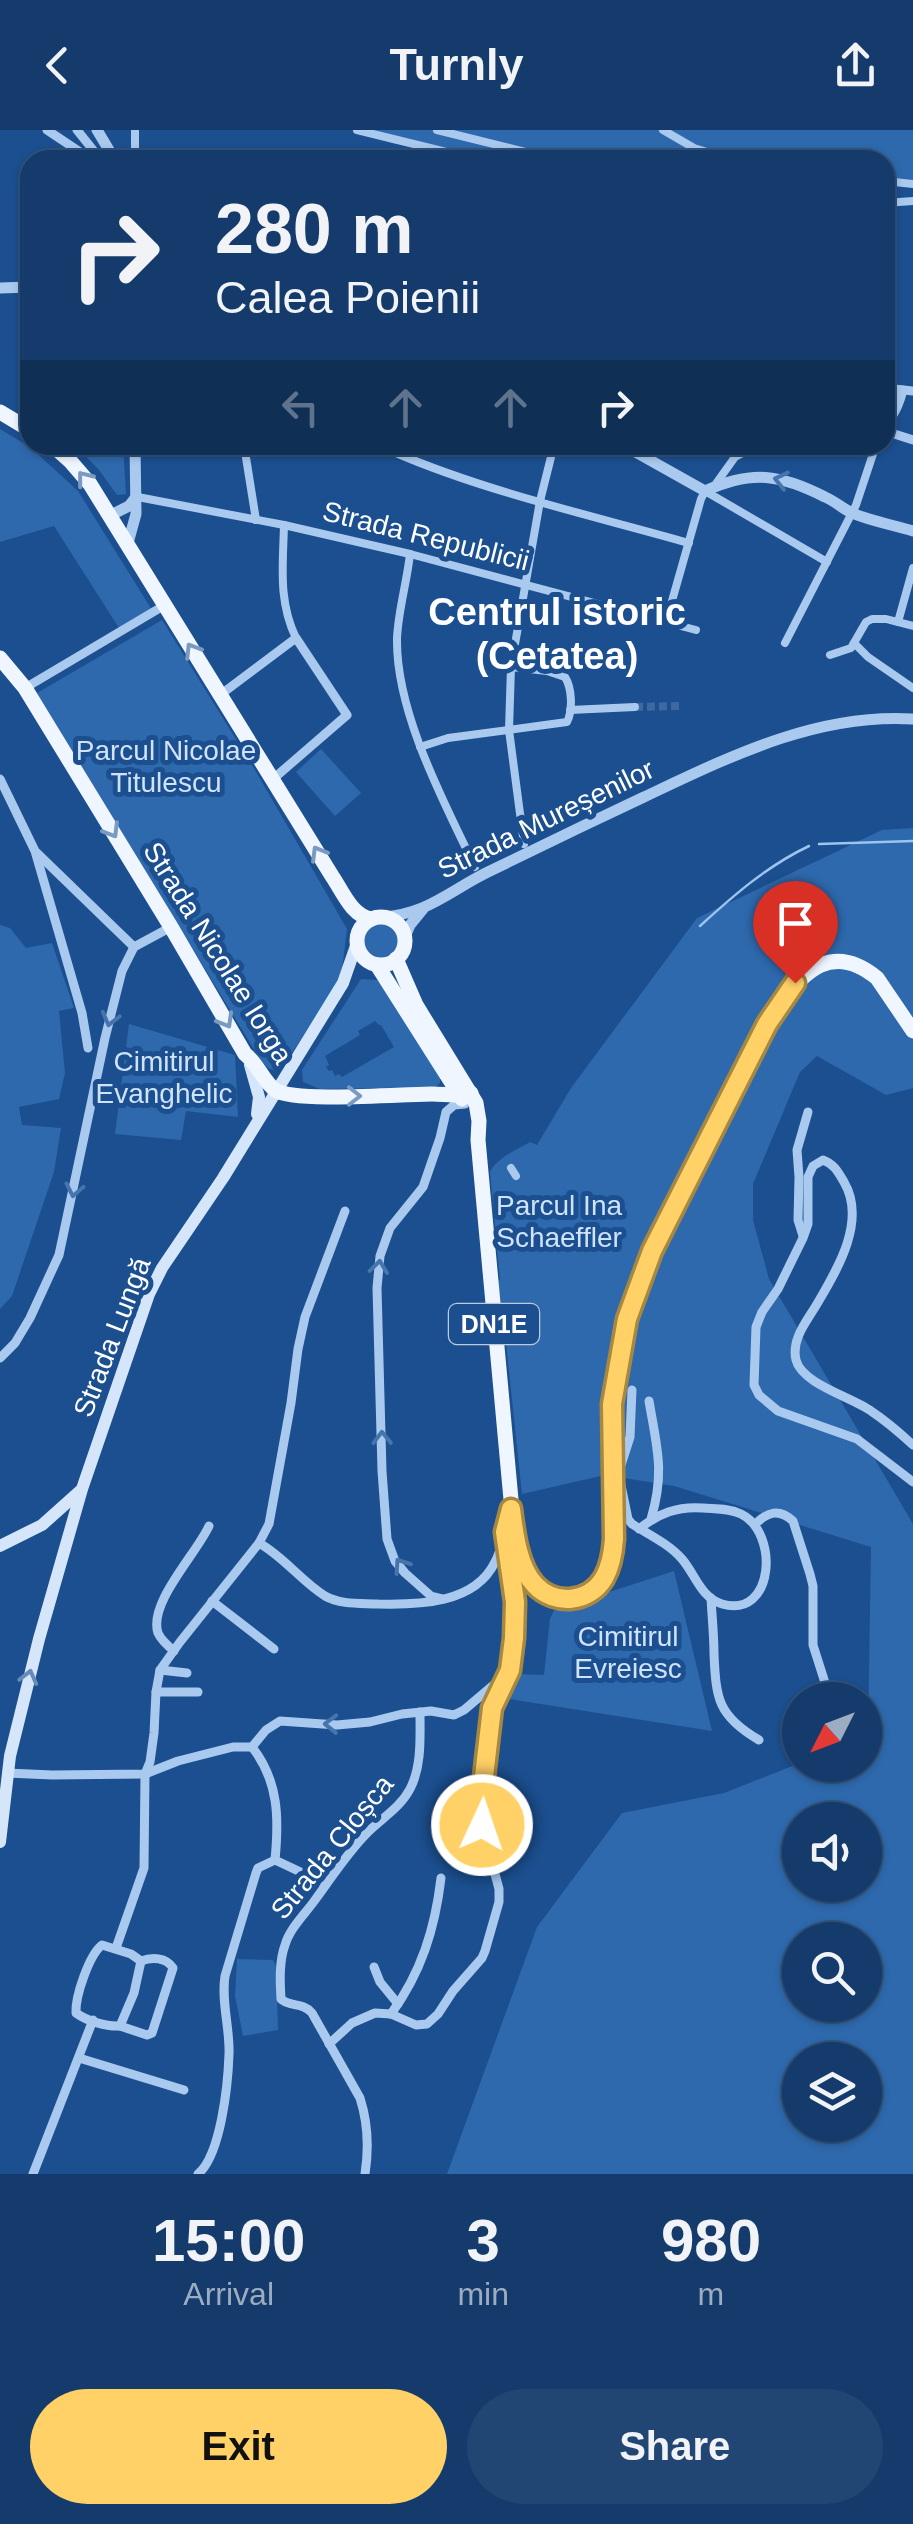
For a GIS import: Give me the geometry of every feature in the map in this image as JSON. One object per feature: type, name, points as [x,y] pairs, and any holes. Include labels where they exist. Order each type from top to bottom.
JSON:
[{"type":"main road","points":[[63,455],[111,516],[355,911],[362,917],[394,922],[402,932],[401,953],[396,959],[353,972],[343,983]]},
{"type":"main road","name":"Strada Nicolae Iorga","points":[[0,658],[25,688],[245,1054],[276,1090]]},
{"type":"main road","points":[[376,918],[360,929],[343,983],[276,1090],[326,1096],[434,1094],[461,1089]]},
{"type":"main road","name":"DN1E","points":[[357,943],[478,1111],[510,1532],[535,1586],[560,1599],[583,1597],[596,1588],[612,1555],[612,1404],[627,1319],[641,1278],[758,1042],[784,998],[816,966],[848,964],[876,978],[913,1031]]},
{"type":"main road","name":"DN1E","points":[[396,959],[461,1089]]},
{"type":"main road","points":[[245,1054],[259,1098],[256,1122]]},
{"type":"main road","name":"Strada Lungă","points":[[0,1842],[7,1773],[5,1755],[82,1489],[156,1279],[276,1090]]},
{"type":"main road","name":"Strada Lungă","points":[[0,1546],[54,1516],[82,1489]]},
{"type":"main road","points":[[54,1516],[69,1534]]},
{"type":"street","points":[[47,130],[77,150]]},
{"type":"street","points":[[76,130],[93,150]]},
{"type":"street","points":[[358,130],[439,150]]},
{"type":"street","points":[[437,130],[518,150]]},
{"type":"street","points":[[663,130],[700,150]]},
{"type":"street","points":[[895,415],[908,390]]},
{"type":"street","points":[[128,543],[140,497],[137,455]]},
{"type":"street","points":[[246,455],[256,520]]},
{"type":"street","points":[[399,455],[462,478],[689,543]]},
{"type":"street","points":[[524,844],[508,730],[511,667],[551,455]]},
{"type":"street","points":[[643,455],[710,489],[827,562]]},
{"type":"street","points":[[666,622],[701,499],[740,455]]},
{"type":"street","points":[[785,644],[852,513],[872,455]]},
{"type":"street","points":[[710,489],[743,478],[776,477],[829,498],[852,513],[913,531]]},
{"type":"street","points":[[111,516],[140,497]]},
{"type":"street","name":"Strada Republicii","points":[[140,497],[410,554],[696,630]]},
{"type":"street","points":[[273,779],[347,715],[296,638],[284,605],[284,525]]},
{"type":"street","points":[[410,554],[397,636],[404,690],[420,747],[475,867]]},
{"type":"street","points":[[898,622],[913,568]]},
{"type":"street","points":[[25,688],[165,604]]},
{"type":"street","points":[[830,655],[850,648],[872,619],[913,626]]},
{"type":"street","points":[[220,694],[296,638]]},
{"type":"street","points":[[854,643],[868,658],[913,688]]},
{"type":"street","points":[[420,747],[448,738],[565,724],[570,720],[570,688],[565,677],[511,667]]},
{"type":"street","points":[[570,710],[634,707]]},
{"type":"street","name":"Strada Mureșenilor","points":[[376,918],[423,910],[480,875],[692,774],[783,737],[854,721],[913,719]]},
{"type":"street","points":[[0,779],[35,851],[82,1013],[88,1048]]},
{"type":"street","points":[[35,851],[134,947]]},
{"type":"street","name":"Strada Mureșenilor","points":[[404,939],[423,910]]},
{"type":"street","points":[[0,1358],[16,1343],[59,1255],[122,971],[134,947],[171,927]]},
{"type":"street","points":[[443,1599],[431,1596],[405,1573],[388,1538],[376,1288],[383,1243],[423,1187],[444,1116],[461,1089]]},
{"type":"street","points":[[804,1238],[798,1220],[797,1150],[808,1112]]},
{"type":"street","points":[[913,1445],[870,1410],[814,1382],[796,1362],[800,1332],[842,1259],[851,1220],[851,1194],[831,1164],[823,1160],[813,1166],[808,1177],[808,1224],[804,1238],[756,1327],[754,1385],[759,1395],[778,1411],[857,1438],[913,1482]]},
{"type":"street","points":[[116,1948],[144,1868],[145,1774],[150,1762],[160,1670],[259,1543],[269,1524],[306,1317],[346,1211]]},
{"type":"street","points":[[632,1390],[630,1437],[615,1466],[628,1519],[639,1529],[681,1558],[719,1603],[738,1605],[751,1600],[762,1588],[766,1553],[755,1524],[744,1514],[684,1507],[652,1519],[639,1529]]},
{"type":"street","points":[[649,1401],[660,1468],[659,1494],[652,1519]]},
{"type":"street","points":[[755,1524],[773,1512],[787,1515],[793,1521],[813,1586],[813,1645],[824,1682]]},
{"type":"street","points":[[174,1651],[160,1636],[158,1617],[173,1583],[209,1526]]},
{"type":"street","points":[[259,1543],[337,1601],[400,1604],[455,1597],[489,1572],[510,1532]]},
{"type":"street","points":[[329,2044],[352,2023],[375,2014],[390,2014],[416,2026],[427,2024],[482,1958],[499,1902],[498,1880],[484,1835],[481,1807],[492,1708],[509,1672],[514,1638],[510,1532]]},
{"type":"street","points":[[711,1598],[716,1692],[724,1710],[759,1740]]},
{"type":"street","points":[[212,1601],[274,1650]]},
{"type":"street","points":[[160,1670],[187,1673]]},
{"type":"street","points":[[252,1748],[280,1720],[337,1725],[420,1712],[459,1713],[509,1672]]},
{"type":"street","points":[[156,1692],[198,1692]]},
{"type":"street","name":"Strada Cloșca","points":[[365,2174],[368,2142],[360,2098],[309,2009],[284,2002],[281,1962],[285,1943],[344,1859],[400,1804],[410,1789],[419,1753],[420,1712]]},
{"type":"street","points":[[7,1773],[145,1774],[178,1761],[233,1748],[252,1748]]},
{"type":"street","points":[[252,1748],[268,1772],[276,1794],[275,1860]]},
{"type":"street","points":[[275,1860],[326,1884]]},
{"type":"street","points":[[198,2174],[211,2158],[218,2136],[229,2052],[225,1976],[258,1868],[275,1860]]},
{"type":"street","points":[[390,2014],[416,1974],[429,1941],[442,1878]]},
{"type":"street","points":[[98,1947],[116,1948],[141,1961],[154,1958],[173,1968],[152,2033],[115,2027],[76,2013],[98,1947]]},
{"type":"street","points":[[120,2026],[134,1993],[141,1961]]},
{"type":"street","points":[[374,1967],[380,1982],[398,2004]]},
{"type":"street","points":[[33,2174],[93,2020]]},
{"type":"street","points":[[78,2058],[184,2090]]},
{"type":"green space","points":[[356,130],[913,130],[913,180],[895,179],[895,150],[479,150],[395,144]]},
{"type":"green space","points":[[0,429],[20,441],[20,455],[39,455],[78,491],[152,610],[119,628],[54,526],[0,542]]},
{"type":"green space","points":[[85,455],[124,455],[126,494],[117,495]]},
{"type":"green space","name":"Parcul Nicolae Titulescu","points":[[162,620],[347,929],[341,978],[284,1065],[276,1070],[261,1061],[37,693]]},
{"type":"green space","points":[[321,749],[361,793],[335,816],[296,772]]},
{"type":"green space","name":"Parcul Ina Schaeffler","points":[[913,828],[913,1088],[886,1095],[817,1056],[800,1072],[753,1184],[753,1220],[769,1279],[913,1524],[913,2174],[447,2174],[537,1927],[622,1813],[724,1793],[782,1770],[782,1782],[882,1782],[882,1682],[869,1682],[871,1547],[674,1486],[605,1475],[522,1494],[503,1314],[496,1296],[495,1285],[500,1279],[490,1172],[513,1151],[530,1142],[537,1145],[571,1088],[697,918],[882,830]]},
{"type":"green space","points":[[380,923],[393,928],[398,941],[393,954],[380,959],[367,954],[362,941],[367,928]]},
{"type":"green space","points":[[0,925],[10,928],[26,948],[52,943],[74,1008],[59,1011],[65,1073],[59,1099],[19,1107],[22,1125],[61,1128],[54,1172],[12,1296],[0,1309]]},
{"type":"green space","points":[[361,979],[377,980],[383,983],[440,1076],[440,1083],[436,1087],[320,1089],[303,1082],[302,1070]],"holes":[[[375,1021],[394,1047],[342,1077],[329,1071],[325,1056]]]},
{"type":"green space","name":"Cimitirul Evanghelic","points":[[129,1024],[235,1055],[238,1117],[186,1111],[181,1140],[115,1134]]},
{"type":"green space","name":"Cimitirul Evreiesc","points":[[674,1571],[712,1731],[509,1699],[518,1674],[544,1675],[554,1610]]},
{"type":"green space","points":[[237,1959],[273,1960],[278,2030],[243,2036],[235,1996]]},
{"type":"waterway","points":[[819,844],[913,841]]},
{"type":"waterway","points":[[700,926],[765,872],[809,846]]},
{"type":"tunnel","points":[[635,707],[680,706]]},
{"type":"district","name":"Centrul istoric (Cetatea)","points":[[557,634]]},
{"type":"route","points":[[482,1825],[492,1708],[510,1670],[514,1638],[513,1574],[505,1532],[511,1509],[520,1555],[535,1586],[550,1596],[568,1600],[583,1597],[596,1588],[605,1576],[614,1539],[612,1404],[627,1319],[652,1251],[767,1024],[795,983]]}]
